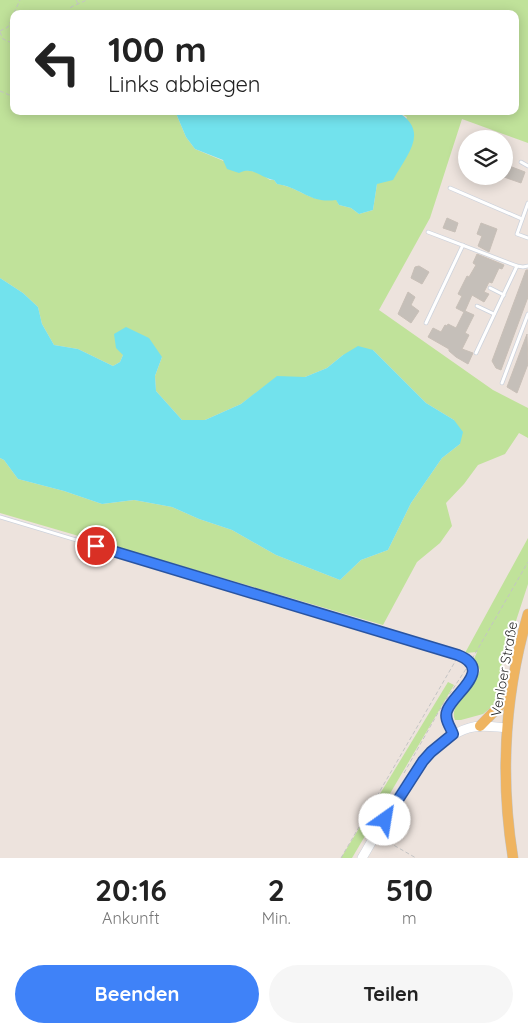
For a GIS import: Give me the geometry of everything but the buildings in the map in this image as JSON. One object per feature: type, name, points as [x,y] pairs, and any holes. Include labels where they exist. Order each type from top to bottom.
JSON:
[{"type":"main road","name":"Venloer Straße","points":[[362,858],[423,761],[431,752],[453,734],[480,726],[507,728],[510,696],[528,614]]},
{"type":"main road","points":[[480,726],[510,696]]},
{"type":"main road","points":[[507,728],[506,772],[510,840],[513,858]]},
{"type":"lane","points":[[521,162],[528,166]]},
{"type":"lane","points":[[450,188],[522,219]]},
{"type":"lane","points":[[528,203],[517,234],[528,238]]},
{"type":"lane","points":[[428,232],[517,266],[528,266]]},
{"type":"lane","points":[[426,323],[463,245]]},
{"type":"lane","points":[[476,353],[517,266]]},
{"type":"lane","points":[[490,288],[504,295]]},
{"type":"lane","points":[[476,306],[494,314]]},
{"type":"lane","points":[[502,383],[528,314]]},
{"type":"lane","points":[[0,517],[464,657],[470,662],[473,670],[472,678],[447,710],[446,719],[453,734]]},
{"type":"path","points":[[76,0],[79,4]]},
{"type":"path","points":[[70,10],[71,7],[87,0]]},
{"type":"path","points":[[10,23],[8,27],[0,31],[3,39],[10,42]]},
{"type":"path","points":[[419,747],[528,562]]},
{"type":"path","points":[[340,858],[454,667],[458,655]]},
{"type":"path","points":[[376,834],[388,843],[416,858]]},
{"type":"green space","points":[[0,0],[528,0],[528,143],[513,138],[513,130],[492,130],[462,119],[430,218],[379,310],[493,390],[528,408],[528,438],[519,433],[505,454],[478,465],[464,484],[446,503],[452,526],[440,543],[417,562],[383,625],[0,513],[0,458],[4,460],[18,479],[64,491],[102,504],[134,500],[172,507],[199,519],[232,530],[276,555],[340,580],[361,560],[388,550],[411,503],[442,458],[460,444],[454,420],[426,403],[373,350],[343,355],[327,368],[305,377],[277,377],[241,404],[205,420],[182,420],[156,391],[155,376],[162,357],[123,355],[120,362],[113,366],[78,349],[54,345],[42,324],[38,307],[23,293],[0,278]]},
{"type":"green space","points":[[528,538],[528,584],[502,664],[495,704],[483,714],[455,720],[455,708],[480,670],[474,659],[477,652],[465,653]]},
{"type":"green space","points":[[448,682],[454,685],[352,858],[341,858]]},
{"type":"water","points":[[177,115],[401,115],[412,127],[414,135],[409,152],[393,180],[377,184],[373,210],[359,214],[351,208],[339,205],[336,200],[319,200],[292,188],[277,184],[274,180],[253,172],[244,171],[239,173],[227,169],[223,160],[195,149],[186,137]]},
{"type":"water","points":[[0,278],[23,293],[38,307],[42,324],[54,345],[78,349],[113,366],[120,362],[123,355],[116,348],[114,334],[126,327],[149,338],[162,357],[155,376],[156,391],[182,420],[205,420],[241,404],[277,376],[305,377],[327,368],[358,346],[373,350],[426,403],[454,420],[463,432],[460,444],[442,458],[411,503],[388,550],[361,560],[340,580],[276,555],[232,530],[199,519],[172,507],[134,500],[102,504],[64,491],[18,479],[4,460],[0,458]]},
{"type":"route","points":[[96,546],[458,655],[470,662],[473,670],[472,678],[447,710],[446,719],[453,734],[423,761],[385,820]]}]
